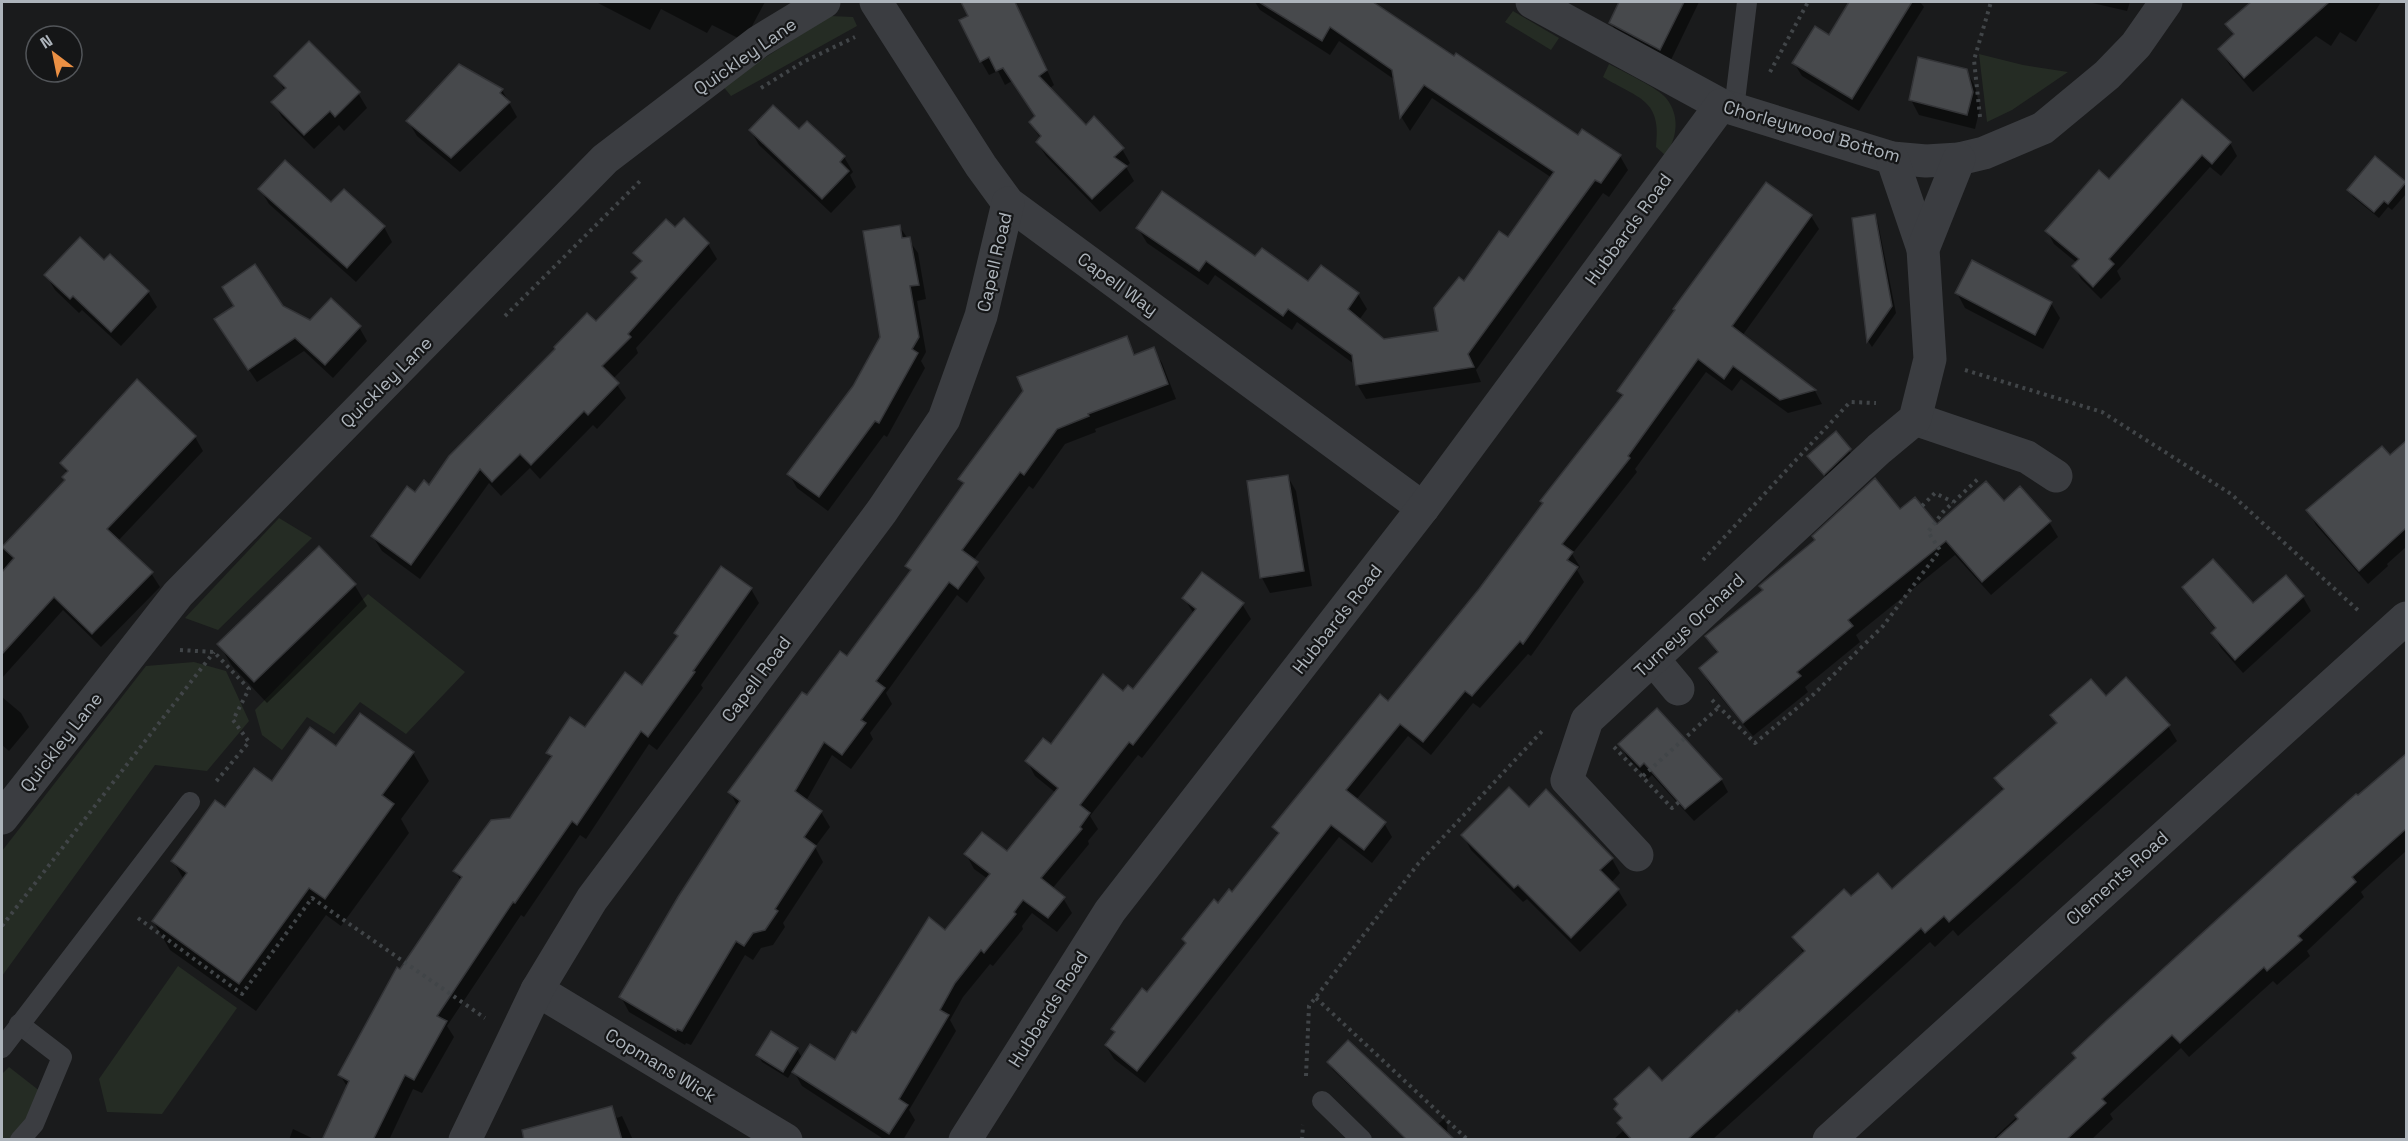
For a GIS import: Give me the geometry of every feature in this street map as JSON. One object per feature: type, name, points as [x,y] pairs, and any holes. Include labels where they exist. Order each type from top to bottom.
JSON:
[{"type":"street","name":"Quickley Lane","points":[[2,818],[178,594],[605,159],[758,42],[824,2]]},
{"type":"street","name":"Chorleywood Bottom","points":[[1532,2],[1734,109],[1892,158],[1926,161],[1971,156],[2043,128],[2107,75],[2136,45],[2166,2]]},
{"type":"street","name":"Capell Way","points":[[882,11],[975,156],[1008,203],[1423,508]]},
{"type":"street","name":"Hubbards Road","points":[[965,1140],[1110,911],[1734,109]]},
{"type":"street","points":[[1923,249],[1971,156]]},
{"type":"street","points":[[1892,158],[1923,249],[1930,359],[1915,419],[2027,457],[2056,476]]},
{"type":"street","name":"Capell Road","points":[[465,1140],[537,990],[592,899],[882,511],[944,419],[981,316],[1008,203]]},
{"type":"street","name":"Turneys Orchard","points":[[1637,855],[1567,780],[1587,720],[1878,449],[1915,419]]},
{"type":"street","name":"Clements Road","points":[[1829,1140],[2397,626]]},
{"type":"street","points":[[1653,659],[1677,689]]},
{"type":"street","name":"Copmans Wick","points":[[537,990],[786,1140]]},
{"type":"lane","points":[[1734,109],[1747,2]]},
{"type":"lane","points":[[2,1048],[190,802]]},
{"type":"lane","points":[[19,1024],[62,1056],[34,1124],[20,1140]]},
{"type":"lane","points":[[1322,1101],[1362,1140]]},
{"type":"path","points":[[1734,109],[1808,2]]},
{"type":"path","points":[[1971,156],[1974,60],[1991,2]]},
{"type":"path","points":[[755,92],[882,11]]},
{"type":"path","points":[[504,318],[646,175]]},
{"type":"path","points":[[1930,359],[2102,412],[2231,494],[2349,603],[2397,626]]},
{"type":"path","points":[[1712,700],[1755,743],[1814,694],[1883,626],[1940,550],[1928,532],[1943,512],[1977,480],[1988,444]]},
{"type":"path","points":[[1922,506],[1935,493],[1953,502]]},
{"type":"path","points":[[146,634],[153,642],[174,633],[172,650],[214,652],[249,689],[233,720],[249,741],[211,788]]},
{"type":"path","points":[[2,926],[214,652]]},
{"type":"path","points":[[1643,776],[1719,707]]},
{"type":"path","points":[[1587,720],[1672,808],[1679,802]]},
{"type":"path","points":[[114,900],[242,994],[312,898],[513,1037]]},
{"type":"path","points":[[1316,998],[1468,1140]]},
{"type":"shaded area","points":[[1513,11],[1559,38],[1551,50],[1505,22]]},
{"type":"shaded area","points":[[830,16],[853,17],[857,26],[731,96],[722,85]]},
{"type":"shaded area","points":[[1979,54],[2023,65],[2068,72],[2012,110],[1987,122]]},
{"type":"shaded area","points":[[1609,64],[1656,89],[1671,105],[1676,126],[1673,141],[1665,155],[1656,147],[1655,119],[1645,102],[1603,77]]},
{"type":"shaded area","points":[[279,518],[312,538],[218,630],[185,618]]},
{"type":"shaded area","points":[[368,594],[465,672],[406,734],[360,702],[334,734],[307,717],[282,750],[262,735],[255,710]]},
{"type":"shaded area","points":[[194,662],[226,671],[249,721],[207,771],[155,765],[2,976],[2,851],[146,666]]},
{"type":"shaded area","points":[[178,966],[237,1008],[162,1114],[107,1112],[99,1079]]},
{"type":"shaded area","points":[[9,1067],[41,1092],[23,1125],[10,1139],[2,1139],[2,1074]]},
{"type":"building","points":[[961,2],[1015,2],[1047,70],[1039,76],[1086,125],[1094,116],[1124,148],[1114,157],[1127,166],[1092,199],[1036,142],[1041,136],[1029,122],[1035,116],[1003,68],[996,71],[989,57],[980,62],[959,20],[968,16]]},
{"type":"building","points":[[1259,2],[1373,2],[1454,56],[1456,53],[1578,135],[1582,129],[1621,155],[1601,183],[1595,180],[1468,354],[1474,367],[1356,385],[1352,355],[1288,309],[1283,316],[1206,261],[1199,271],[1136,228],[1162,191],[1255,256],[1262,248],[1308,281],[1321,265],[1359,293],[1348,309],[1384,339],[1438,331],[1434,308],[1459,277],[1464,281],[1499,231],[1508,237],[1554,172],[1424,85],[1400,118],[1392,70],[1330,27],[1322,41]]},
{"type":"building","points":[[1619,2],[1684,2],[1660,50],[1609,23]]},
{"type":"building","points":[[1849,2],[1912,2],[1852,99],[1792,63],[1815,26],[1829,35]]},
{"type":"building","points":[[2251,2],[2329,2],[2244,78],[2218,49],[2234,34],[2225,24]]},
{"type":"building","points":[[309,41],[360,92],[335,117],[330,111],[304,135],[271,102],[286,88],[274,76]]},
{"type":"building","points":[[1918,57],[1967,69],[1973,92],[1967,115],[1909,100]]},
{"type":"building","points":[[459,64],[503,89],[500,93],[510,102],[451,158],[406,121]]},
{"type":"building","points":[[2182,99],[2231,142],[2212,164],[2202,155],[2109,259],[2114,264],[2093,287],[2072,266],[2079,259],[2045,231],[2099,170],[2109,179]]},
{"type":"building","points":[[773,105],[799,129],[807,121],[845,156],[840,162],[849,171],[822,199],[749,130]]},
{"type":"building","points":[[2375,156],[2406,182],[2388,204],[2384,201],[2374,212],[2347,190]]},
{"type":"building","points":[[285,160],[331,202],[344,189],[385,226],[347,268],[258,189]]},
{"type":"building","points":[[1766,182],[1812,215],[1732,326],[1816,390],[1780,400],[1733,366],[1724,379],[1698,359],[1628,456],[1630,458],[1562,544],[1573,552],[1567,560],[1578,567],[1523,644],[1520,641],[1472,696],[1465,691],[1423,742],[1400,724],[1346,790],[1386,822],[1364,850],[1331,825],[1137,1071],[1105,1045],[1115,1032],[1111,1029],[1142,988],[1147,992],[1186,943],[1182,939],[1214,899],[1218,903],[1229,889],[1232,892],[1279,833],[1272,827],[1380,694],[1388,701],[1479,589],[1543,503],[1540,501],[1623,395],[1617,391],[1675,310],[1673,309]]},
{"type":"building","points":[[1875,214],[1892,306],[1867,342],[1852,218]]},
{"type":"building","points":[[684,218],[709,243],[628,334],[631,337],[602,366],[619,383],[588,415],[584,411],[531,465],[520,454],[492,482],[480,469],[411,565],[371,536],[407,486],[415,492],[424,480],[429,485],[449,456],[555,349],[554,347],[587,313],[596,321],[637,278],[631,272],[642,261],[633,253],[666,219],[675,227]]},
{"type":"building","points":[[900,225],[902,238],[910,237],[919,285],[910,286],[919,337],[912,349],[918,353],[879,423],[875,421],[819,497],[787,474],[853,386],[880,337],[863,231]]},
{"type":"building","points":[[80,237],[104,260],[110,254],[149,291],[111,332],[73,296],[70,299],[44,275]]},
{"type":"building","points":[[1972,260],[2052,302],[2035,335],[1955,293]]},
{"type":"building","points":[[255,264],[283,306],[310,320],[331,298],[361,326],[325,365],[295,338],[248,370],[214,319],[234,306],[222,287]]},
{"type":"building","points":[[1127,336],[1134,355],[1154,347],[1168,384],[1088,414],[1089,416],[1057,429],[1024,475],[1020,472],[962,550],[978,562],[958,589],[949,582],[876,681],[885,688],[861,720],[866,723],[842,755],[824,742],[795,791],[822,811],[804,837],[816,846],[775,909],[778,911],[765,930],[753,933],[744,946],[736,941],[682,1031],[677,1029],[676,1031],[619,997],[678,897],[740,801],[728,792],[802,692],[807,695],[840,651],[847,656],[911,570],[905,566],[964,483],[958,479],[1023,391],[1017,377]]},
{"type":"building","points":[[137,379],[196,436],[107,529],[153,572],[92,634],[54,597],[2,654],[2,572],[14,558],[2,547],[65,480],[62,477],[68,471],[60,463]]},
{"type":"building","points":[[1836,431],[1851,449],[1824,475],[1807,456]]},
{"type":"building","points":[[2406,441],[2406,528],[2359,571],[2306,510],[2382,446],[2390,455]]},
{"type":"building","points":[[1288,475],[1304,571],[1260,578],[1247,481]]},
{"type":"building","points":[[1875,478],[1900,509],[1915,497],[1937,524],[1986,481],[2004,501],[2020,486],[2051,521],[1982,582],[1946,541],[1848,620],[1853,626],[1797,672],[1801,676],[1743,723],[1699,668],[1718,652],[1705,636],[1763,590],[1759,586],[1815,540],[1812,536]]},
{"type":"building","points":[[319,546],[356,584],[254,682],[217,644]]},
{"type":"building","points":[[2213,559],[2253,603],[2286,575],[2304,596],[2235,660],[2211,633],[2216,628],[2182,587]]},
{"type":"building","points":[[721,566],[752,588],[648,737],[641,731],[577,825],[572,821],[515,903],[513,902],[437,1016],[447,1021],[414,1080],[405,1075],[373,1140],[322,1140],[349,1081],[338,1075],[397,967],[400,969],[462,877],[453,871],[491,820],[510,818],[552,756],[546,753],[570,717],[585,727],[625,672],[642,685],[678,636],[674,633]]},
{"type":"building","points":[[1202,572],[1244,603],[1133,745],[1129,742],[1080,805],[1090,813],[1080,827],[1082,829],[1041,878],[1065,897],[1048,918],[1023,900],[1014,912],[1016,914],[984,953],[981,950],[955,983],[940,1010],[949,1015],[899,1099],[908,1105],[889,1134],[792,1072],[810,1044],[835,1060],[852,1031],[856,1033],[929,917],[945,930],[990,874],[964,854],[982,832],[1007,851],[1058,788],[1025,761],[1043,738],[1051,744],[1103,674],[1123,691],[1128,685],[1133,689],[1196,609],[1182,598]]},
{"type":"building","points":[[2126,677],[2170,725],[1949,922],[1944,916],[1925,933],[1921,928],[1687,1140],[1632,1140],[1617,1123],[1622,1118],[1614,1109],[1618,1104],[1614,1099],[1649,1067],[1662,1081],[1737,1010],[1739,1012],[1805,951],[1792,937],[1844,889],[1851,896],[1878,873],[1892,889],[2004,789],[1994,778],[2057,723],[2050,715],[2091,679],[2106,696]]},
{"type":"building","points":[[1657,708],[1722,779],[1685,809],[1644,763],[1640,767],[1618,744]]},
{"type":"building","points":[[360,713],[414,752],[382,795],[394,804],[325,899],[309,888],[239,984],[152,921],[187,873],[171,861],[215,800],[225,807],[254,768],[272,781],[310,727],[336,746]]},
{"type":"building","points":[[2406,754],[2406,829],[2352,877],[2356,882],[2298,936],[2302,940],[2267,971],[2264,967],[2180,1043],[2172,1035],[2102,1099],[2106,1103],[2066,1140],[1995,1140],[2018,1119],[2015,1115],[2076,1058],[2072,1053],[2107,1020],[2356,794],[2358,795]]},
{"type":"building","points":[[1509,787],[1529,807],[1546,789],[1613,858],[1600,870],[1619,889],[1571,938],[1518,885],[1514,888],[1461,835]]},
{"type":"building","points":[[771,1031],[798,1048],[783,1072],[756,1055]]},
{"type":"building","points":[[1348,1040],[1455,1140],[1407,1140],[1327,1062]]},
{"type":"building","points":[[612,1106],[622,1140],[524,1140],[522,1130]]}]
